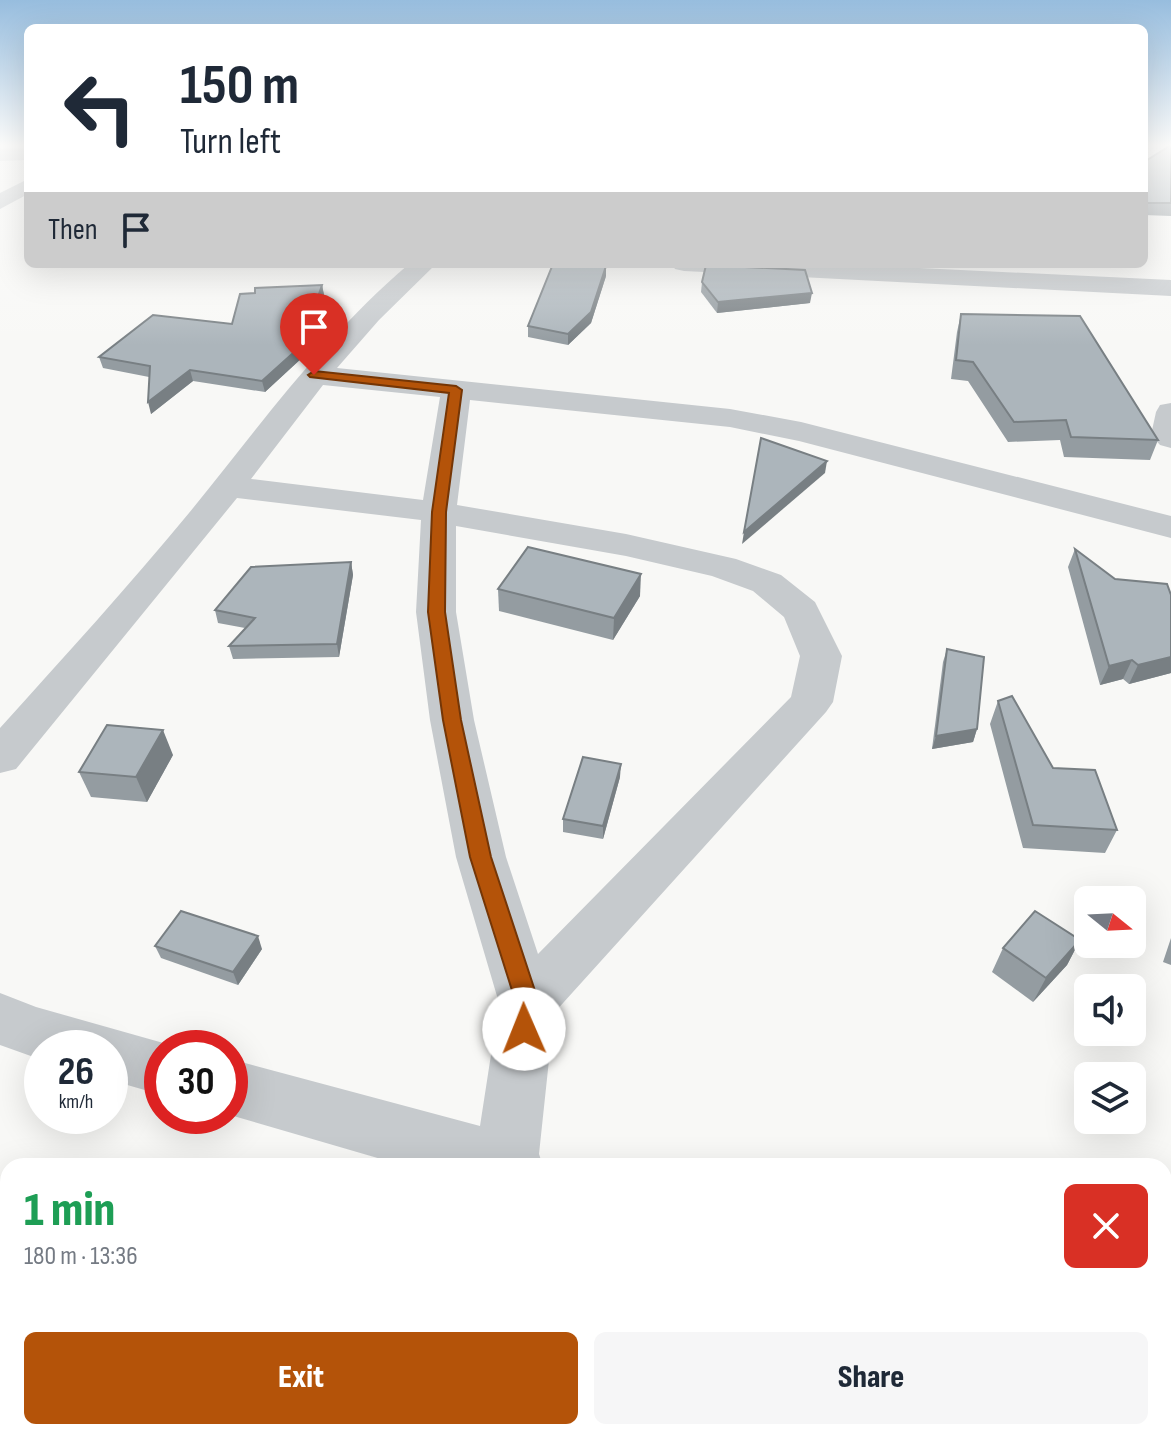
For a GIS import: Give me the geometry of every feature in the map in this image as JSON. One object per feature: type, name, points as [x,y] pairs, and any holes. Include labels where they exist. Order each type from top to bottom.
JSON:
[{"type":"street","points":[[0,757],[119,621],[229,487],[314,375],[391,290],[419,268]]},
{"type":"street","points":[[765,268],[1171,288]]},
{"type":"street","points":[[314,375],[730,418],[801,432],[1171,527]]},
{"type":"street","points":[[456,390],[439,512],[436,612],[452,720],[481,857],[527,1003],[510,1158]]},
{"type":"street","points":[[1171,412],[1167,435],[1171,438]]},
{"type":"street","points":[[229,487],[439,512],[626,545],[723,567],[767,583],[801,611],[821,656],[811,702],[527,1003]]},
{"type":"street","points":[[0,1018],[28,1030]]},
{"type":"street","points":[[248,1092],[484,1158]]},
{"type":"building","points":[[551,268],[605,268],[591,312],[568,334],[528,326]]},
{"type":"building","points":[[705,268],[805,270],[812,293],[718,302],[702,282]]},
{"type":"building","points":[[322,285],[302,345],[262,381],[190,370],[148,402],[150,366],[99,357],[153,315],[232,324],[240,294],[255,293],[255,288]]},
{"type":"building","points":[[961,314],[1080,316],[1158,440],[1071,437],[1066,420],[1014,422],[973,362],[956,360]]},
{"type":"building","points":[[761,438],[827,461],[744,532]]},
{"type":"building","points":[[528,547],[641,574],[614,618],[498,589]]},
{"type":"building","points":[[1075,549],[1115,579],[1167,584],[1171,595],[1171,657],[1138,665],[1132,660],[1109,666]]},
{"type":"building","points":[[351,562],[337,644],[229,646],[255,618],[215,610],[251,567]]},
{"type":"building","points":[[947,649],[984,657],[977,729],[936,736]]},
{"type":"building","points":[[1012,696],[1053,768],[1095,770],[1117,830],[1033,825],[998,701]]},
{"type":"building","points":[[107,725],[163,730],[136,777],[79,772]]},
{"type":"building","points":[[583,757],[621,764],[603,826],[563,819]]},
{"type":"building","points":[[181,911],[258,936],[233,972],[155,946]]},
{"type":"building","points":[[1035,911],[1074,936],[1074,947],[1046,978],[1003,948]]},
{"type":"route","points":[[314,375],[456,390],[439,512],[436,612],[452,720],[481,857],[527,1003],[524,1029]]}]
